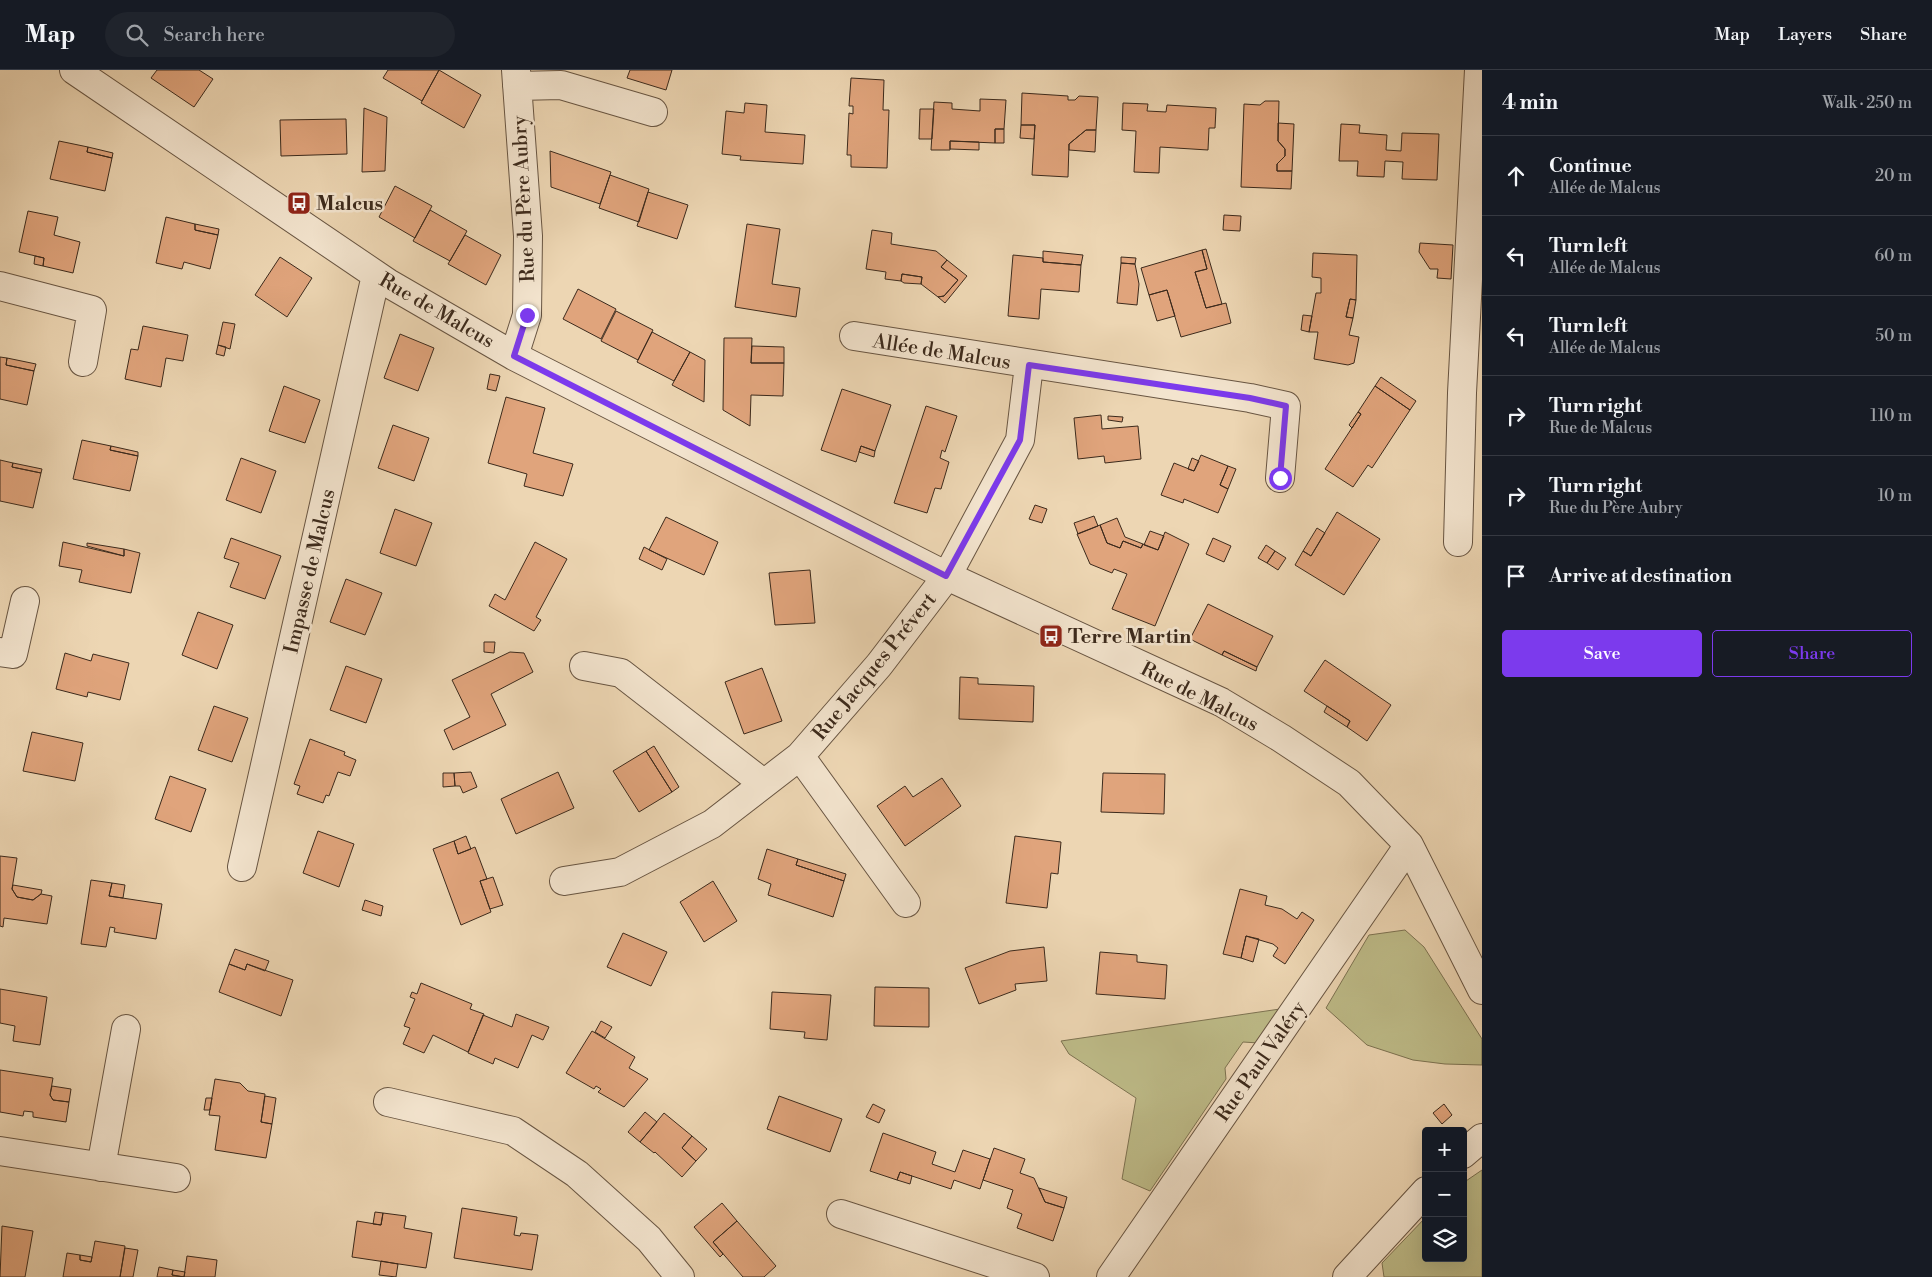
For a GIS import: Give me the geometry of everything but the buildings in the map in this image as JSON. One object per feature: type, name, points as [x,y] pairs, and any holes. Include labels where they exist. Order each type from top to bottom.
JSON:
[{"type":"street","name":"Rue de Malcus","points":[[74,70],[376,275],[514,356],[946,576],[1230,707],[1281,738],[1349,784],[1412,850],[1482,990]]},
{"type":"street","points":[[1458,542],[1472,393],[1479,70]]},
{"type":"street","points":[[516,78],[561,85],[653,112]]},
{"type":"street","name":"Rue du Père Aubry","points":[[514,356],[527,315],[528,236],[516,78]]},
{"type":"street","name":"Impasse de Malcus","points":[[242,867],[376,275]]},
{"type":"street","points":[[0,286],[92,310],[83,362]]},
{"type":"street","name":"Allée de Malcus","points":[[854,336],[1029,365],[1250,398],[1286,406],[1280,478]]},
{"type":"street","name":"Allée de Malcus","points":[[946,576],[1020,440],[1029,365]]},
{"type":"street","name":"Rue Jacques Prévert","points":[[564,881],[620,872],[712,824],[800,756],[879,666],[946,576]]},
{"type":"street","points":[[0,652],[13,654],[25,601]]},
{"type":"street","points":[[584,666],[621,673],[764,784]]},
{"type":"street","name":"Rue Jacques Prévert","points":[[800,756],[906,903]]},
{"type":"street","name":"Rue Paul Valéry","points":[[1111,1277],[1412,850]]},
{"type":"street","points":[[101,1167],[126,1029]]},
{"type":"street","points":[[388,1102],[513,1131],[577,1174],[649,1239],[680,1277]]},
{"type":"street","points":[[1467,1151],[1482,1138]]},
{"type":"street","points":[[0,1151],[176,1178]]},
{"type":"street","points":[[1347,1277],[1422,1195]]},
{"type":"street","points":[[841,1214],[1036,1277]]},
{"type":"shaded area","points":[[1405,930],[1424,947],[1482,1039],[1482,1065],[1445,1064],[1413,1060],[1367,1045],[1326,1008],[1369,935]]},
{"type":"shaded area","points":[[1280,1009],[1259,1043],[1243,1042],[1225,1068],[1226,1079],[1150,1191],[1122,1179],[1136,1098],[1069,1054],[1061,1041]]},
{"type":"shaded area","points":[[1482,1170],[1482,1277],[1384,1277],[1382,1263],[1422,1221],[1422,1262],[1467,1262],[1467,1180]]},
{"type":"place","name":"Malcus","points":[[299,203]]},
{"type":"place","name":"Terre Martin","points":[[1051,636]]},
{"type":"route","points":[[527,315],[514,356],[736,467],[946,576],[1020,440],[1029,365],[1250,398],[1286,406],[1280,478]]}]
